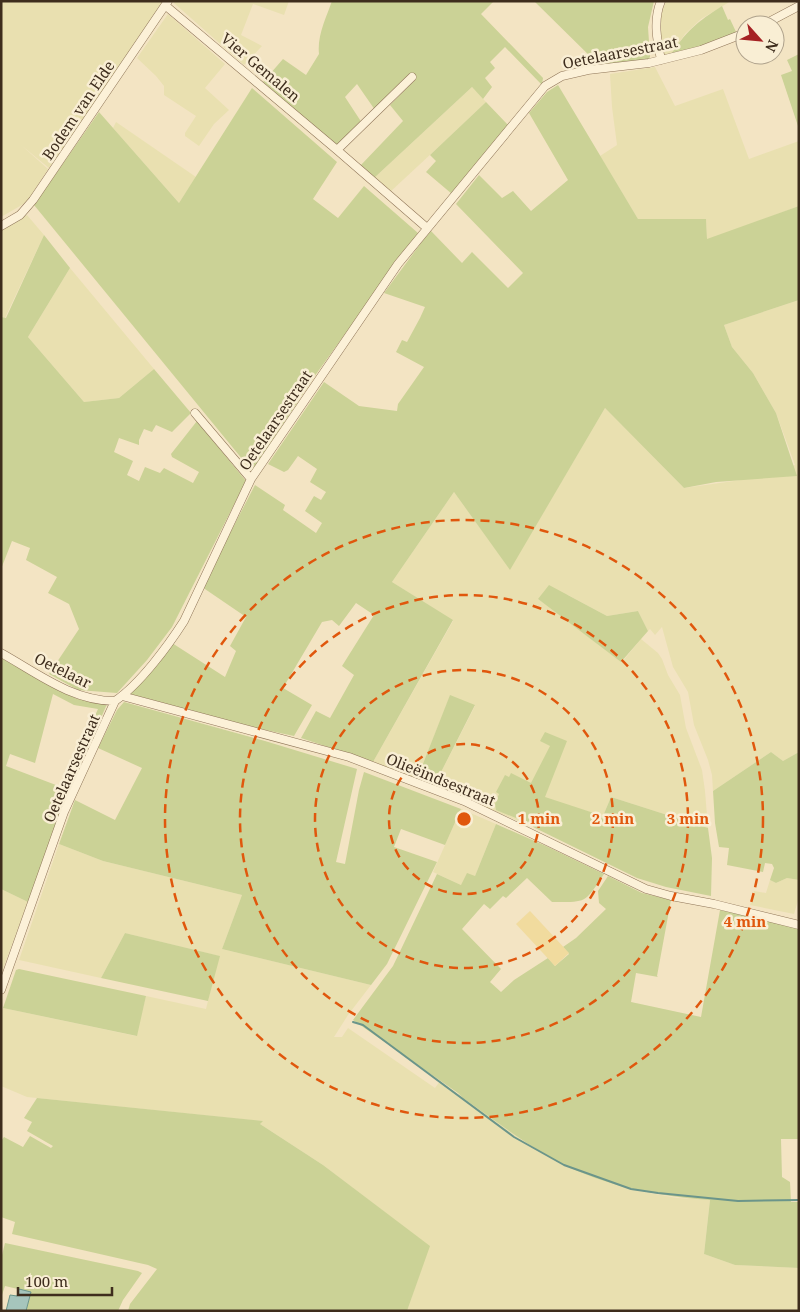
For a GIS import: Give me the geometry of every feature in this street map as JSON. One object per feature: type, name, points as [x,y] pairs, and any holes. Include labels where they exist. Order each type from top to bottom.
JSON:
[{"type":"street","points":[[661,1],[656,21],[656,37],[661,60]]},
{"type":"street","name":"Vier Gemalen","points":[[167,3],[427,228]]},
{"type":"street","name":"Bodem van Elde","points":[[1,226],[20,214],[33,200],[167,3]]},
{"type":"street","points":[[782,15],[799,6]]},
{"type":"street","name":"Oetelaarsestraat","points":[[1,990],[64,812],[115,701],[122,696],[172,640],[184,621],[251,479],[398,264],[545,86],[562,76],[588,70],[649,63],[701,50],[735,37]]},
{"type":"street","points":[[338,150],[412,77]]},
{"type":"street","points":[[195,413],[251,479]]},
{"type":"street","name":"Oetelaar","points":[[1,653],[70,692],[88,699],[115,701]]},
{"type":"street","name":"Olieëindsestraat","points":[[122,696],[349,757],[464,801],[646,889],[799,925]]},
{"type":"shaded area","points":[[1,1],[163,1],[161,10],[49,168],[21,145],[48,169],[27,202],[1,217]]},
{"type":"shaded area","points":[[175,1],[289,1],[284,15],[253,4],[241,35],[262,46],[244,65],[174,3]]},
{"type":"shaded area","points":[[666,1],[731,1],[701,19],[685,34],[670,56],[663,55],[659,34],[661,15]]},
{"type":"shaded area","points":[[168,14],[225,64],[205,88],[229,110],[214,124],[199,146],[185,136],[196,116],[164,95],[164,86],[137,58]]},
{"type":"shaded area","points":[[655,67],[675,106],[723,89],[749,159],[799,141],[799,206],[707,240],[706,219],[638,219],[600,156],[617,145],[610,74]]},
{"type":"shaded area","points":[[472,87],[486,102],[446,140],[390,192],[373,179]]},
{"type":"shaded area","points":[[116,122],[196,177],[179,203],[113,128]]},
{"type":"shaded area","points":[[27,215],[44,235],[5,318],[1,317],[1,228]]},
{"type":"shaded area","points":[[70,268],[154,369],[119,398],[84,402],[28,337]]},
{"type":"shaded area","points":[[799,300],[799,752],[783,761],[771,752],[713,791],[712,775],[694,725],[688,692],[673,667],[662,627],[655,635],[650,629],[648,631],[638,611],[607,616],[568,595],[538,599],[622,662],[641,639],[658,653],[662,659],[668,675],[680,695],[686,728],[702,770],[708,828],[611,797],[603,816],[544,798],[533,827],[434,786],[475,706],[450,696],[417,779],[373,762],[453,621],[392,582],[454,492],[510,569],[605,408],[684,488],[741,480],[795,465],[776,413],[753,373],[732,347],[724,325]]},
{"type":"shaded area","points":[[461,809],[496,824],[475,876],[461,885],[433,872]]},
{"type":"shaded area","points":[[59,844],[103,861],[242,895],[222,949],[371,985],[334,1037],[342,1037],[348,1028],[435,1088],[440,1081],[529,1145],[571,1168],[639,1191],[677,1198],[710,1200],[704,1254],[735,1265],[799,1268],[799,1311],[407,1311],[429,1246],[323,1165],[260,1124],[262,1121],[27,1097],[1,1086],[1,1012],[3,1008],[136,1036],[146,996],[206,1009],[219,956],[125,933],[101,978],[19,960]]},
{"type":"shaded area","points":[[787,878],[799,880],[799,897],[794,914],[750,905],[754,891],[766,893],[770,880],[776,883]]},
{"type":"shaded area","points":[[1,889],[28,902],[1,974]]},
{"type":"green space","points":[[332,1],[494,1],[481,14],[543,78],[542,85],[505,47],[490,62],[495,68],[485,78],[492,87],[483,99],[472,87],[373,179],[360,166],[403,121],[390,105],[416,79],[413,74],[375,110],[357,84],[345,97],[362,123],[338,147],[263,82],[283,59],[306,75],[319,54],[321,34]]},
{"type":"green space","points":[[534,1],[654,1],[648,27],[650,57],[648,60],[601,67]]},
{"type":"green space","points":[[722,6],[735,30],[735,35],[670,56],[681,40],[706,17]]},
{"type":"green space","points":[[799,54],[799,129],[781,75],[792,71],[787,60]]},
{"type":"green space","points":[[558,85],[638,219],[706,219],[707,239],[799,206],[799,300],[724,325],[732,347],[753,373],[776,413],[797,476],[716,482],[684,488],[605,408],[510,570],[454,492],[392,582],[453,620],[373,762],[301,738],[316,711],[330,718],[354,675],[342,666],[374,615],[356,603],[339,626],[332,620],[322,622],[283,688],[312,705],[294,736],[252,727],[130,694],[172,643],[225,677],[236,651],[230,646],[246,617],[202,587],[255,485],[285,505],[283,510],[316,533],[322,523],[305,511],[314,496],[321,500],[326,492],[310,482],[317,469],[298,456],[288,470],[284,472],[268,464],[324,382],[359,406],[397,411],[398,404],[424,367],[396,352],[402,340],[407,342],[425,307],[384,293],[431,231],[462,263],[472,252],[508,288],[523,273],[456,204],[479,175],[502,198],[513,191],[531,211],[568,180],[529,113],[547,92]]},
{"type":"green space","points":[[252,88],[337,162],[313,199],[338,218],[364,186],[418,233],[314,377],[252,471],[34,205],[99,112],[179,203]]},
{"type":"green space","points":[[486,102],[508,125],[452,194],[426,172],[436,161],[430,155]]},
{"type":"green space","points":[[44,235],[70,268],[28,337],[84,402],[119,398],[154,369],[191,413],[172,432],[156,425],[152,432],[144,429],[139,445],[119,438],[114,452],[133,461],[127,475],[139,481],[145,467],[160,473],[164,468],[193,483],[199,472],[172,457],[171,454],[197,421],[246,481],[172,627],[147,660],[117,693],[78,690],[49,674],[79,629],[69,604],[48,593],[57,577],[26,560],[30,548],[12,541],[1,569],[1,317],[6,318]]},
{"type":"green space","points":[[549,585],[607,616],[638,611],[648,631],[621,662],[538,599]]},
{"type":"green space","points":[[1,658],[77,699],[102,701],[107,704],[87,750],[81,747],[98,709],[74,705],[53,694],[35,763],[10,754],[6,766],[69,790],[28,902],[1,889]]},
{"type":"green space","points":[[450,695],[475,705],[434,786],[417,779]]},
{"type":"green space","points":[[124,702],[357,769],[336,862],[345,864],[364,772],[461,809],[445,845],[401,829],[394,847],[437,862],[387,964],[371,985],[222,949],[242,895],[103,861],[59,844],[75,800],[115,820],[142,768],[98,748],[117,710]]},
{"type":"green space","points":[[545,732],[567,741],[545,797],[603,816],[611,797],[708,828],[712,858],[711,896],[666,887],[637,878],[533,827],[533,825],[496,810],[495,804],[499,794],[496,792],[505,775],[509,777],[511,773],[531,783],[550,746],[540,741]]},
{"type":"green space","points":[[771,752],[783,761],[799,752],[799,880],[787,878],[776,883],[770,880],[774,868],[772,864],[765,863],[763,872],[727,865],[729,848],[719,847],[713,791]]},
{"type":"green space","points":[[496,824],[604,874],[588,896],[579,901],[572,902],[552,902],[527,878],[506,898],[503,896],[490,909],[484,904],[462,929],[501,969],[490,982],[501,992],[514,980],[548,958],[555,966],[569,954],[563,947],[576,938],[606,909],[599,903],[598,891],[608,876],[642,893],[671,900],[658,977],[636,973],[631,1002],[701,1017],[720,910],[799,926],[799,1139],[781,1139],[782,1177],[790,1182],[791,1202],[799,1202],[799,1268],[735,1265],[704,1254],[710,1200],[647,1192],[606,1182],[567,1166],[516,1135],[353,1020],[393,966],[437,874],[461,885],[467,873],[475,876]]},
{"type":"green space","points":[[125,933],[220,956],[208,1001],[101,978]]},
{"type":"green space","points":[[19,969],[146,996],[137,1036],[3,1008],[16,970]]},
{"type":"green space","points":[[37,1098],[263,1121],[260,1124],[323,1165],[430,1246],[407,1311],[128,1311],[130,1304],[157,1269],[148,1265],[12,1234],[15,1222],[1,1217],[1,1141],[4,1137],[23,1147],[30,1136],[51,1148],[53,1146],[27,1131],[32,1122],[24,1118]]},
{"type":"green space","points":[[5,1243],[142,1273],[123,1300],[118,1311],[26,1311],[31,1292],[5,1286],[1,1298],[1,1259]]},
{"type":"sand","points":[[530,911],[569,953],[555,966],[516,924]]},
{"type":"water","points":[[19,1289],[31,1292],[26,1311],[6,1311],[10,1295],[17,1296]]},
{"type":"waterway","points":[[353,1022],[363,1025],[514,1137],[564,1165],[631,1189],[738,1201],[799,1200]]}]
